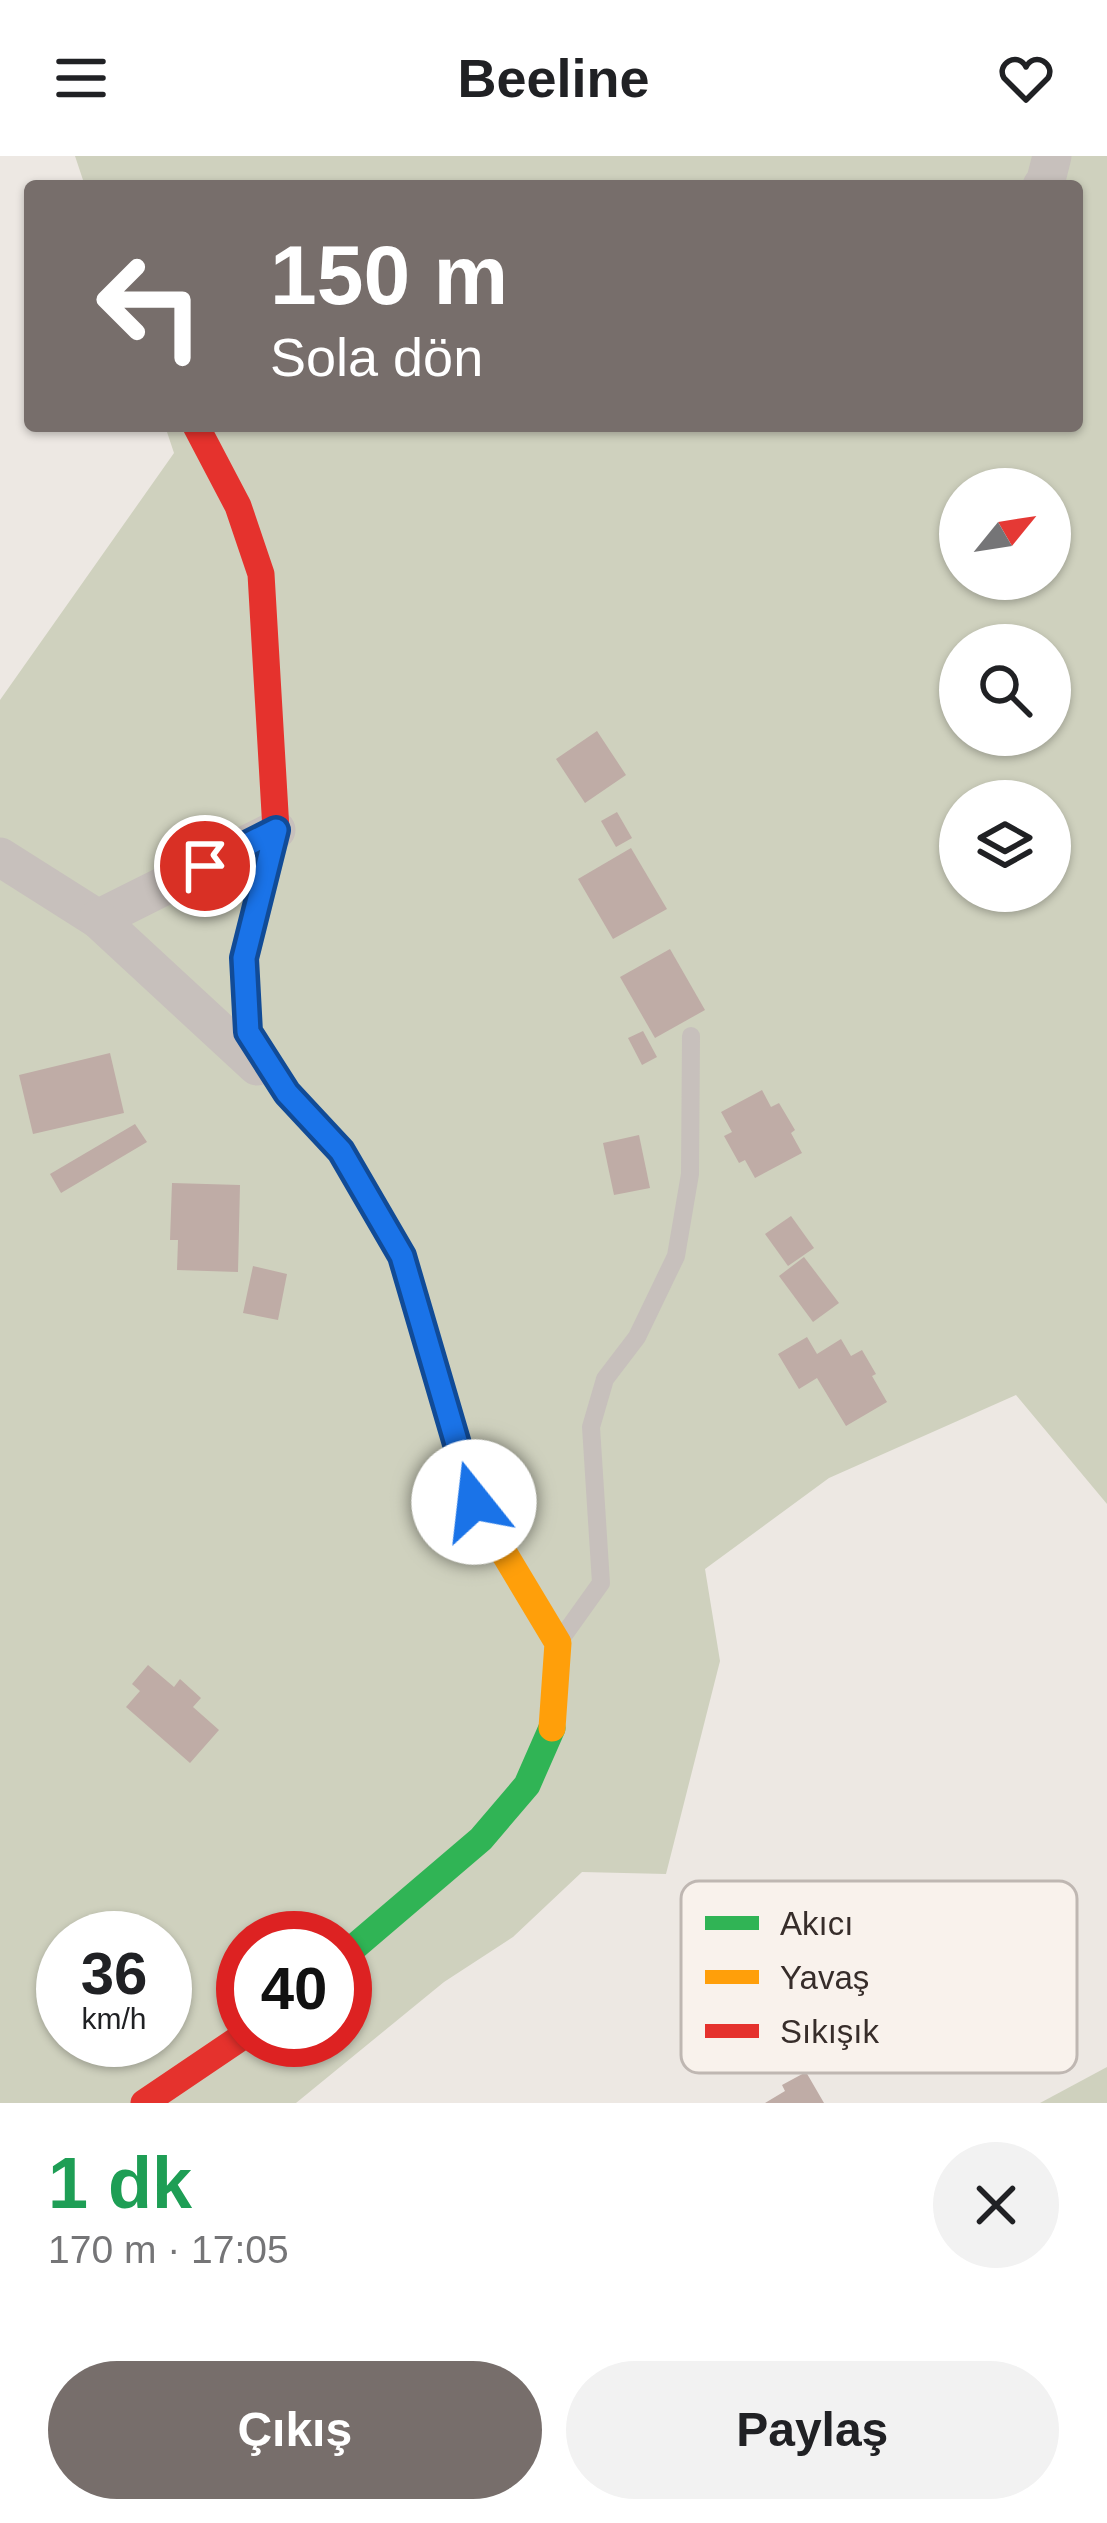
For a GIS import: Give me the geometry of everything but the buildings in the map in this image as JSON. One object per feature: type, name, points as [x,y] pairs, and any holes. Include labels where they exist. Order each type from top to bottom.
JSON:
[{"type":"street","points":[[199,432],[238,506],[261,574],[276,830],[244,958],[248,1032],[287,1093]]},
{"type":"street","points":[[98,919],[276,830]]},
{"type":"street","points":[[0,857],[98,919],[287,1093],[341,1151],[402,1256],[474,1502],[558,1643],[554,1724],[527,1785],[481,1839],[372,1932]]},
{"type":"street","points":[[144,2103],[216,2054]]},
{"type":"lane","points":[[558,1643],[601,1583],[591,1427],[605,1379],[637,1337],[676,1256],[690,1174],[691,1036]]},
{"type":"green space","points":[[75,156],[1107,156],[1107,1504],[1016,1395],[829,1478],[705,1569],[720,1661],[666,1874],[582,1872],[513,1937],[444,1982],[372,2041],[372,1911],[216,1911],[216,2067],[340,2067],[296,2103],[0,2103],[0,700],[174,453],[167,432],[1083,432],[1083,180],[83,180]]},
{"type":"green space","points":[[1107,2067],[1107,2103],[1040,2103]]},
{"type":"traffic: fast","points":[[372,1932],[481,1839],[527,1785],[552,1728]]},
{"type":"traffic: slow","points":[[245,980],[248,1032],[287,1093],[341,1151],[402,1256],[474,1503],[558,1643],[552,1728]]},
{"type":"traffic: jam","points":[[199,432],[238,506],[261,574],[276,830],[244,959],[245,980]]},
{"type":"traffic: jam","points":[[144,2103],[216,2054]]},
{"type":"route","points":[[205,866],[276,830],[244,958],[248,1032],[287,1093],[341,1151],[402,1256],[474,1502]]}]
